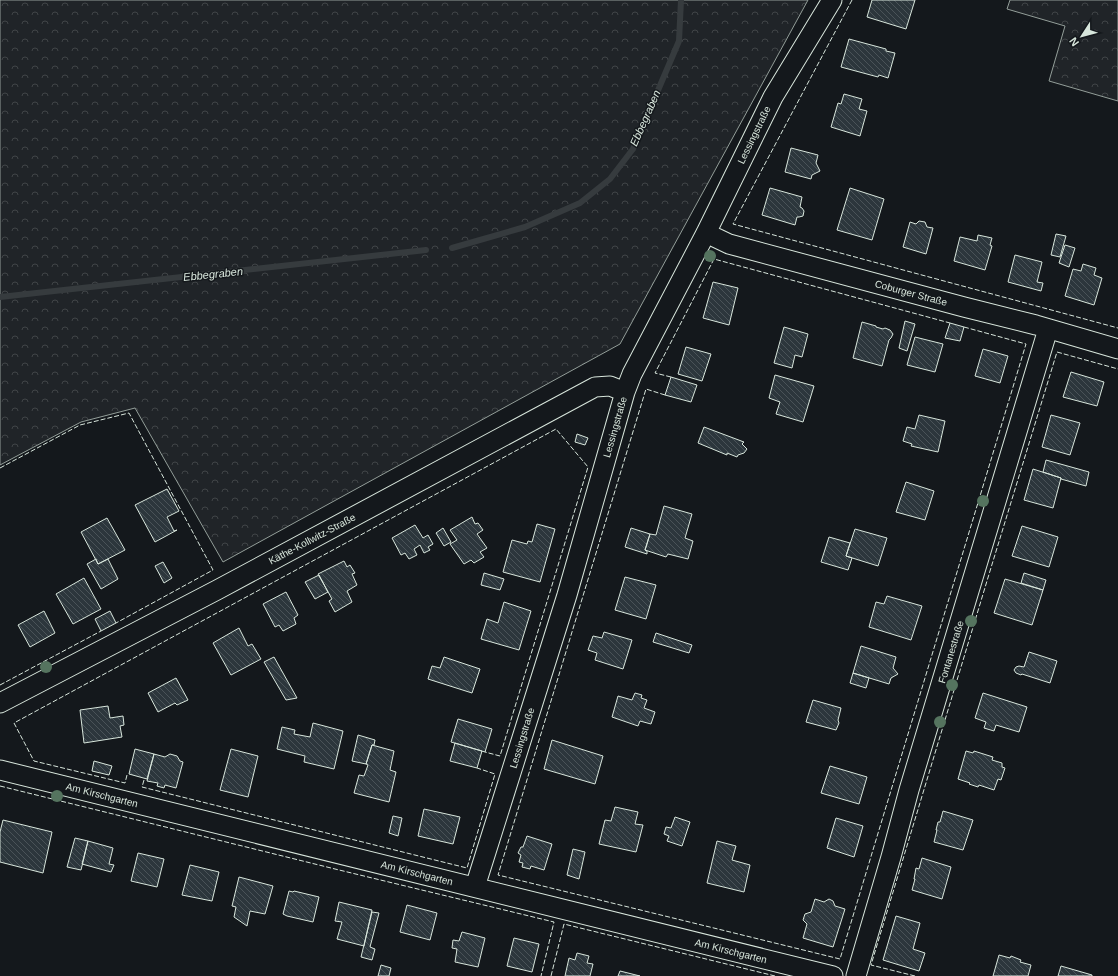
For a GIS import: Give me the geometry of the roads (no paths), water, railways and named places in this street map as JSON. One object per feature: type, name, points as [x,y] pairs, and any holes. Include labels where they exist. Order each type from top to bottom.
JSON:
[{"type":"street","name":"Lessingstraße","points":[[475,887],[567,595],[625,392],[632,374],[706,233],[773,97],[832,0]]},
{"type":"street","name":"Coburger Straße","points":[[706,233],[729,244],[1118,349]]},
{"type":"street","name":"Fontanestraße","points":[[856,976],[909,790],[1048,329]]},
{"type":"street","name":"Käthe-Kollwitz-Straße","points":[[0,703],[210,594],[595,387],[610,386],[625,392]]},
{"type":"street","name":"Am Kirschgarten","points":[[0,770],[833,976]]},
{"type":"waterway","name":"Ebbegraben","points":[[452,248],[525,227],[580,203],[610,179],[633,149],[679,41],[681,0]]},
{"type":"waterway","name":"Ebbegraben","points":[[0,297],[426,250]]}]
